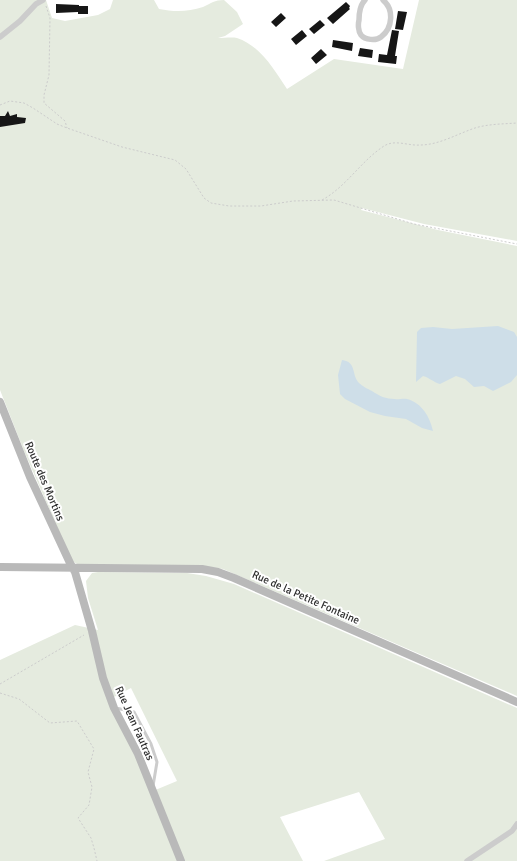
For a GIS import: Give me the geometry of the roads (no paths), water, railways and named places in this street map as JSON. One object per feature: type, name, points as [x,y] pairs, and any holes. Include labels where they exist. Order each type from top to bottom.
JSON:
[{"type":"street","points":[[30,0],[36,4]]},
{"type":"street","points":[[0,37],[20,21],[36,4],[43,0]]},
{"type":"street","points":[[362,1],[359,15],[359,29],[361,35],[367,39],[374,40],[380,38],[386,32],[390,22],[391,11],[388,4],[383,0]]},
{"type":"street","name":"Route des Mortins","points":[[0,402],[30,477],[72,568]]},
{"type":"street","name":"Rue de la Petite Fontaine","points":[[0,567],[202,568],[218,572],[517,702]]},
{"type":"street","name":"Rue Jean Fautras","points":[[72,568],[78,581],[104,678],[114,708],[138,754],[181,861]]},
{"type":"street","points":[[467,861],[512,832],[517,824]]},
{"type":"lane","points":[[114,708],[134,712],[151,744],[158,762],[152,790]]}]
